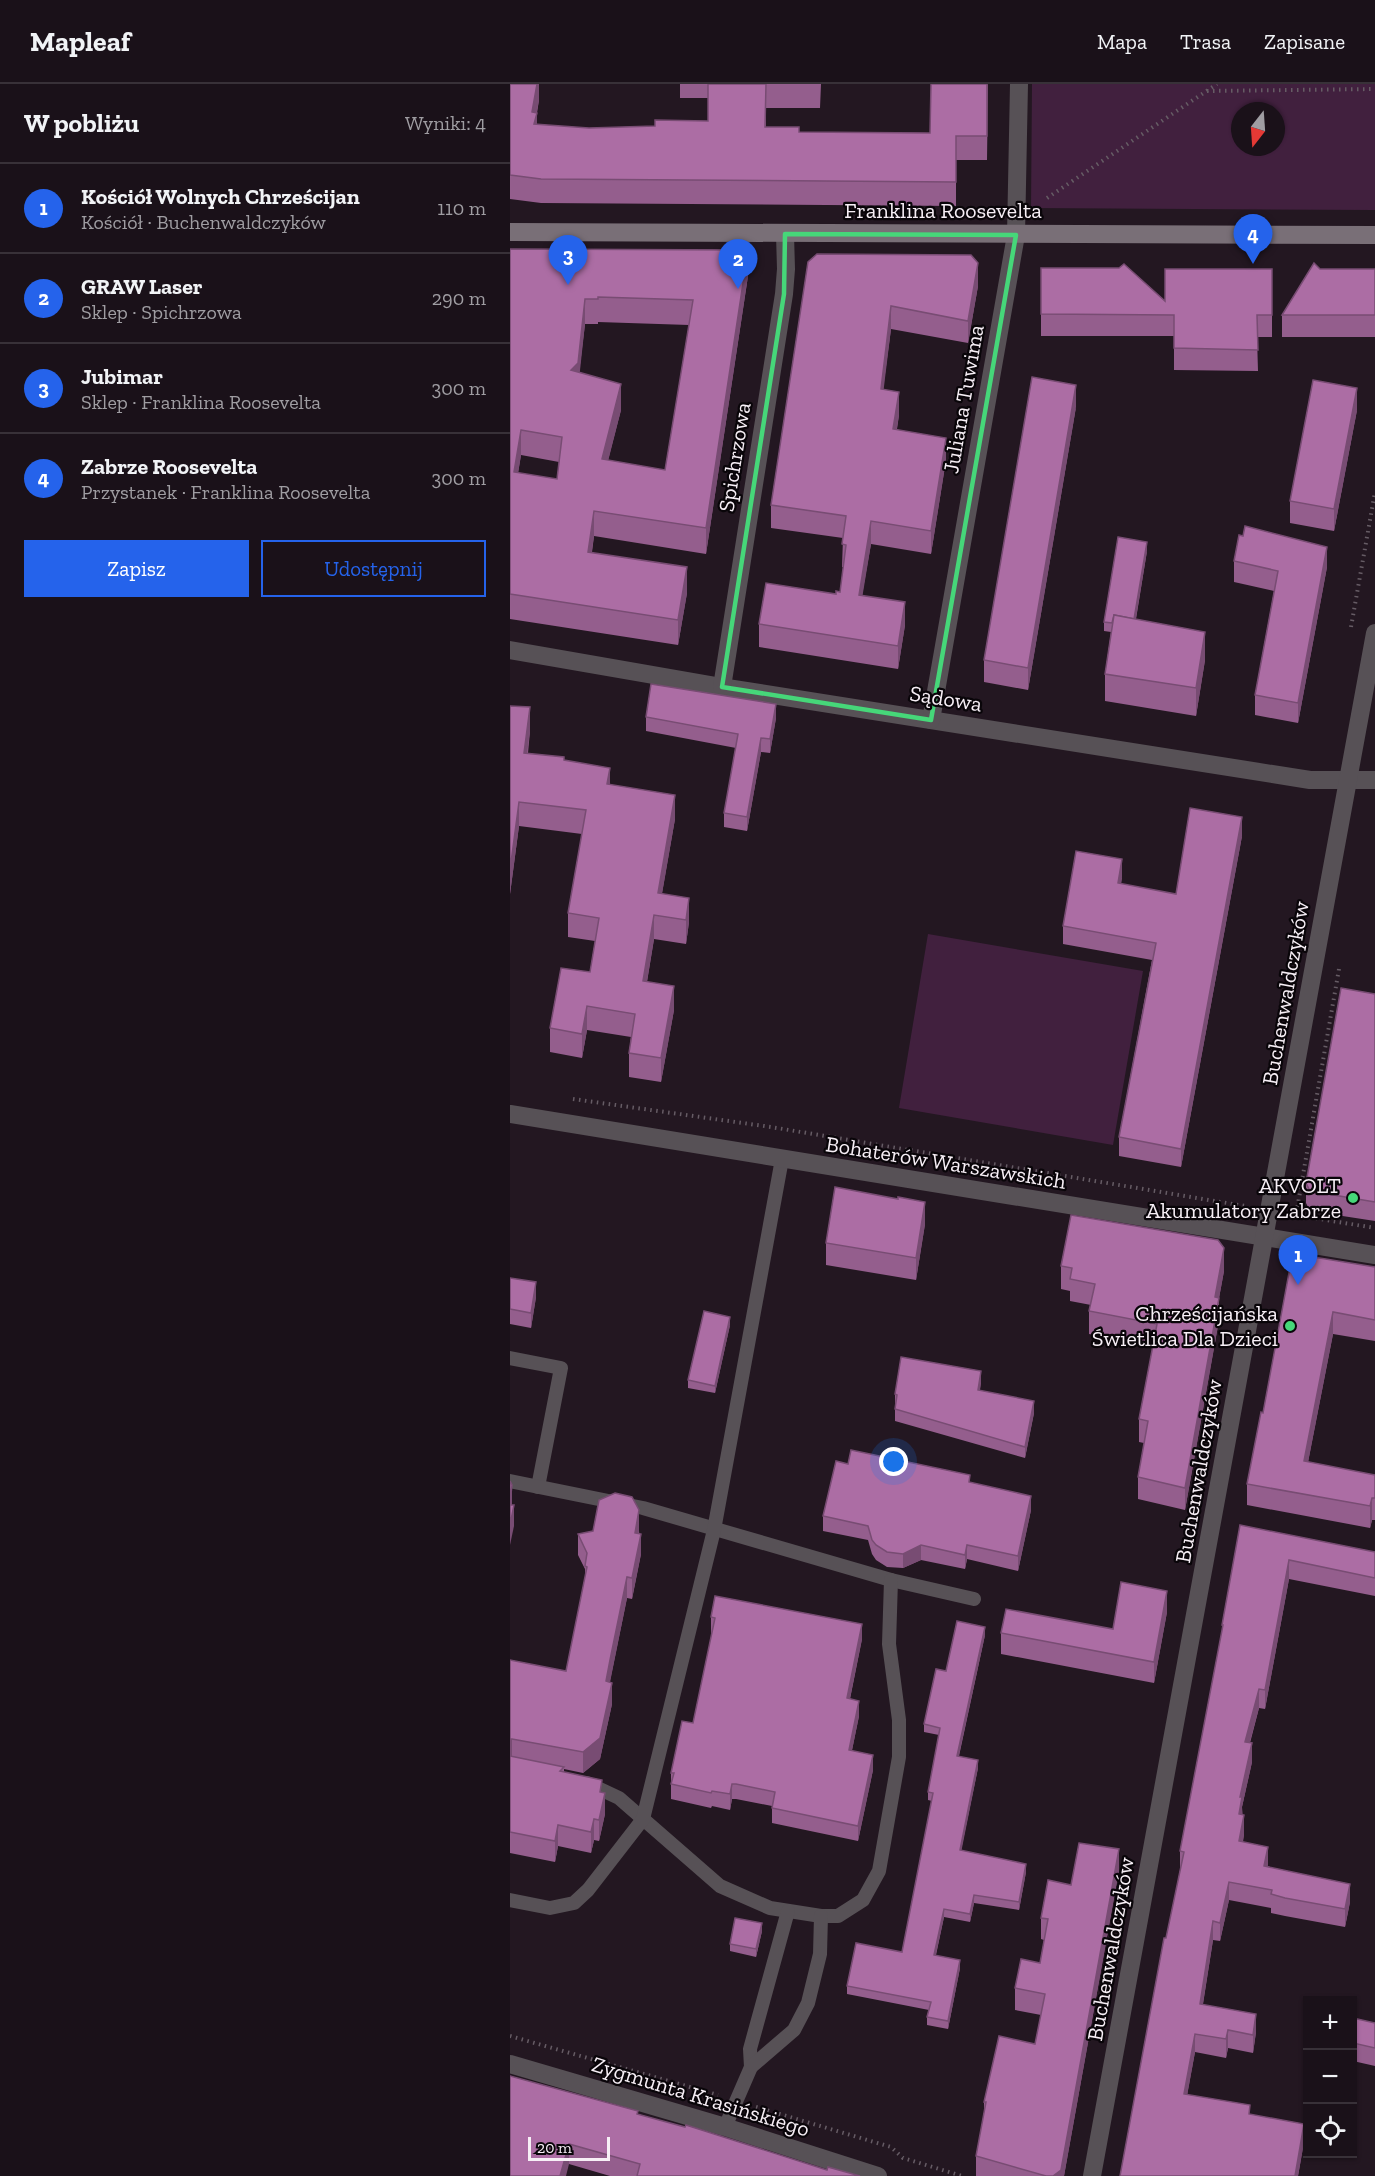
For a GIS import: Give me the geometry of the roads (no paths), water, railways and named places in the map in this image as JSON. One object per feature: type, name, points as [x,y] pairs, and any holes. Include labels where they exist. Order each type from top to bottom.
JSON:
[{"type":"street","name":"Juliana Tuwima","points":[[931,720],[1016,235],[1019,84]]},
{"type":"street","name":"Franklina Roosevelta","points":[[510,232],[1375,235]]},
{"type":"street","name":"Spichrzowa","points":[[722,687],[784,294],[785,234]]},
{"type":"street","name":"Buchenwaldczyków","points":[[1092,2176],[1266,1239],[1375,633]]},
{"type":"street","name":"Sądowa","points":[[510,650],[722,687],[1310,780],[1375,780]]},
{"type":"street","name":"Bohaterów Warszawskich","points":[[510,1114],[1375,1255]]},
{"type":"street","name":"Zygmunta Krasińskiego","points":[[510,2064],[725,2127],[878,2176]]},
{"type":"lane","points":[[510,1900],[550,1908],[574,1903],[588,1890],[644,1819],[714,1530],[782,1159]]},
{"type":"lane","points":[[510,1358],[561,1368],[538,1487]]},
{"type":"lane","points":[[510,1481],[643,1508],[891,1580],[974,1599]]},
{"type":"lane","points":[[569,1779],[588,1783],[619,1798],[720,1886],[770,1908],[821,1916],[838,1916],[863,1900],[879,1871],[899,1757],[899,1720],[889,1644],[891,1580]]},
{"type":"lane","points":[[751,2067],[750,2049],[788,1911]]},
{"type":"lane","points":[[725,2127],[751,2067],[794,2030],[808,2003],[820,1954],[821,1916]]},
{"type":"place","name":"Zabrze Roosevelta","points":[[1253,264]]},
{"type":"place","name":"Jubimar","points":[[568,285]]},
{"type":"place","name":"GRAW Laser","points":[[738,289]]},
{"type":"place","name":"AKVOLT Akumulatory Zabrze","points":[[1353,1198]]},
{"type":"place","name":"Kościół Wolnych Chrześcijan","points":[[1298,1285]]},
{"type":"place","name":"Chrześcijańska Świetlica Dla Dzieci","points":[[1290,1326]]}]
